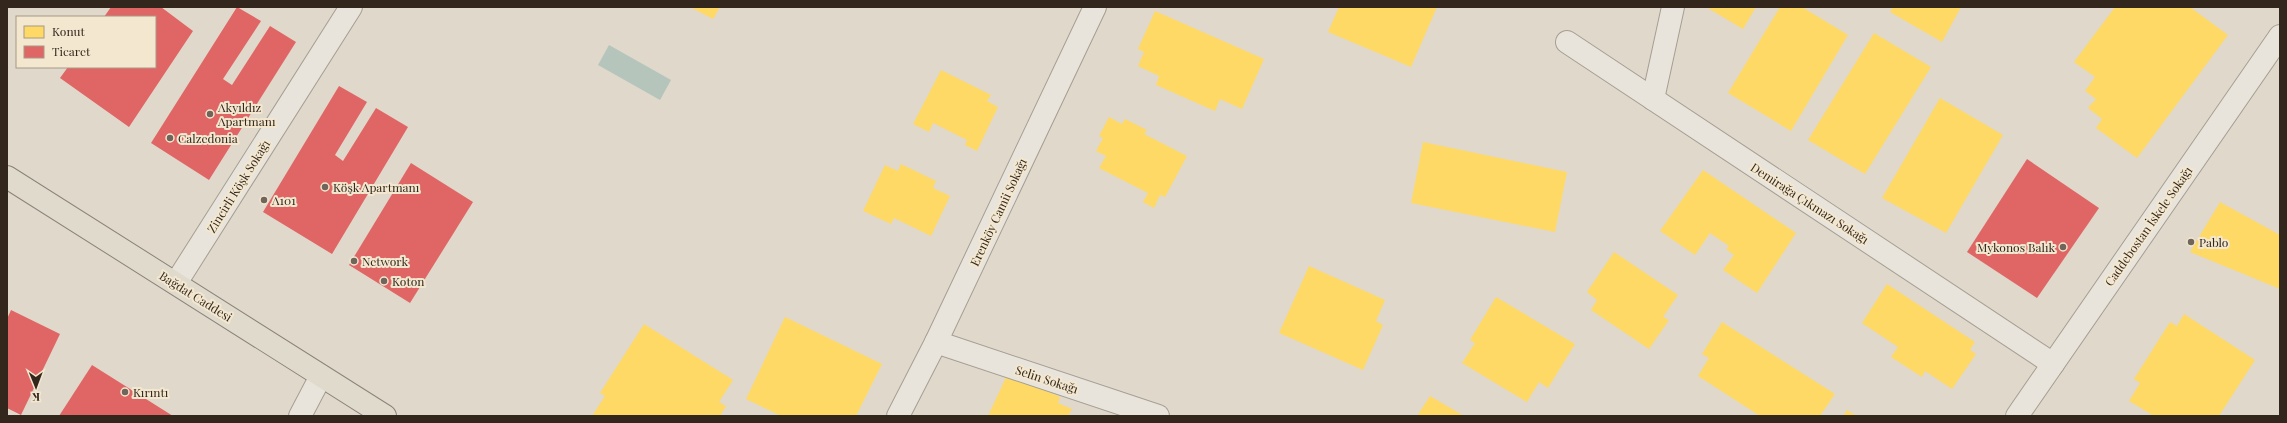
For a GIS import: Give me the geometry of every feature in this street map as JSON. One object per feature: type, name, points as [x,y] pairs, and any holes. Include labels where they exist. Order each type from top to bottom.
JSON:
[{"type":"main road","name":"Bağdat Caddesi","points":[[7,177],[385,416]]},
{"type":"street","name":"Zincirli Köşk Sokağı","points":[[176,283],[351,7]]},
{"type":"street","name":"Erenköy Camii Sokağı","points":[[898,416],[936,342],[1095,7]]},
{"type":"street","points":[[1653,100],[1673,7]]},
{"type":"street","name":"Caddebostan İskele Sokağı","points":[[2017,416],[2280,36]]},
{"type":"street","name":"Demirağa Çıkmazı Sokağı","points":[[1566,42],[2052,364]]},
{"type":"street","name":"Selin Sokağı","points":[[936,342],[1158,416]]},
{"type":"street","points":[[300,416],[321,376]]},
{"type":"shaded area","points":[[609,45],[671,80],[660,100],[598,65]]},
{"type":"building: Konut","points":[[690,7],[720,7],[713,19]]},
{"type":"building: Konut","points":[[1339,7],[1437,7],[1411,67],[1328,32]]},
{"type":"building: Konut","points":[[1706,7],[1756,7],[1743,29]]},
{"type":"building: Konut","points":[[1780,7],[1802,7],[1848,35],[1791,131],[1728,93]]},
{"type":"building: Konut","points":[[1893,7],[1961,7],[1942,42],[1890,12]]},
{"type":"building: Konut","points":[[2115,7],[2190,7],[2228,35],[2137,158],[2096,128],[2102,119],[2088,108],[2096,99],[2085,91],[2095,77],[2074,62]]},
{"type":"building: Konut","points":[[1155,11],[1264,59],[1242,109],[1220,99],[1215,111],[1156,85],[1159,76],[1138,66],[1144,52],[1138,49]]},
{"type":"building: Konut","points":[[1874,33],[1931,67],[1865,174],[1808,140]]},
{"type":"building: Konut","points":[[941,70],[991,95],[987,101],[998,107],[977,151],[965,145],[967,140],[933,123],[929,132],[913,124]]},
{"type":"building: Konut","points":[[1940,98],[2003,135],[1946,233],[1882,198]]},
{"type":"building: Konut","points":[[1109,117],[1122,124],[1125,119],[1147,130],[1144,134],[1187,156],[1165,197],[1160,195],[1154,208],[1143,202],[1148,193],[1099,168],[1106,156],[1096,151],[1103,138],[1099,136]]},
{"type":"building: Konut","points":[[1423,142],[1567,172],[1555,232],[1411,203]]},
{"type":"building: Konut","points":[[901,164],[936,181],[933,188],[950,196],[931,236],[894,218],[891,224],[863,211],[885,165],[898,171]]},
{"type":"building: Konut","points":[[1703,170],[1796,233],[1757,293],[1723,270],[1734,255],[1726,249],[1729,246],[1710,233],[1695,255],[1660,231]]},
{"type":"building: Konut","points":[[2220,202],[2280,235],[2280,289],[2190,252]]},
{"type":"building: Konut","points":[[1614,252],[1678,295],[1663,317],[1669,320],[1649,349],[1591,310],[1597,300],[1587,292]]},
{"type":"building: Konut","points":[[1309,266],[1385,300],[1376,321],[1383,325],[1363,370],[1279,333]]},
{"type":"building: Konut","points":[[1887,284],[1975,342],[1970,350],[1976,354],[1952,389],[1925,371],[1922,377],[1891,357],[1898,347],[1862,323]]},
{"type":"building: Konut","points":[[1496,297],[1575,344],[1548,388],[1539,382],[1527,402],[1462,363],[1475,343],[1470,340]]},
{"type":"building: Konut","points":[[2184,314],[2255,360],[2219,416],[2154,416],[2129,401],[2140,383],[2134,379],[2170,322],[2177,326]]},
{"type":"building: Konut","points":[[785,317],[882,364],[856,416],[781,416],[746,399]]},
{"type":"building: Konut","points":[[1722,322],[1835,394],[1820,416],[1760,416],[1698,376],[1709,358],[1702,354]]},
{"type":"building: Konut","points":[[644,324],[733,380],[719,402],[726,406],[720,416],[592,416],[605,396],[600,393]]},
{"type":"building: Konut","points":[[1008,373],[1060,397],[1058,403],[1072,409],[1068,416],[988,416]]},
{"type":"building: Konut","points":[[1430,396],[1464,416],[1417,416]]},
{"type":"building: Konut","points":[[1847,410],[1857,416],[1843,416]]},
{"type":"building: Ticaret","points":[[111,7],[161,7],[193,31],[129,127],[60,78],[67,68],[156,68],[156,16],[105,16]]},
{"type":"building: Ticaret","name":"Akyıldız Apartmanı","points":[[237,7],[261,21],[223,79],[232,85],[270,26],[296,42],[209,180],[151,143]]},
{"type":"building: Ticaret","name":"Köşk Apartmanı","points":[[339,86],[367,102],[335,155],[343,161],[376,108],[408,127],[332,254],[263,212]]},
{"type":"building: Ticaret","points":[[2027,159],[2099,208],[2037,298],[1967,252]]},
{"type":"building: Ticaret","points":[[411,163],[473,202],[410,303],[349,265]]},
{"type":"building: Ticaret","points":[[11,310],[60,334],[21,415],[7,408],[7,319]]},
{"type":"building: Ticaret","points":[[92,365],[173,416],[59,416]]},
{"type":"place","name":"Akyıldız Apartmanı","points":[[210,114]]},
{"type":"place","name":"Calzedonia","points":[[170,138]]},
{"type":"place","name":"Köşk Apartmanı","points":[[325,187]]},
{"type":"place","name":"A101","points":[[264,200]]},
{"type":"place","name":"Pablo","points":[[2191,242]]},
{"type":"place","name":"Mykonos Balık","points":[[2063,247]]},
{"type":"place","name":"Network","points":[[354,261]]},
{"type":"place","name":"Koton","points":[[384,281]]},
{"type":"place","name":"Kırıntı","points":[[125,392]]}]
